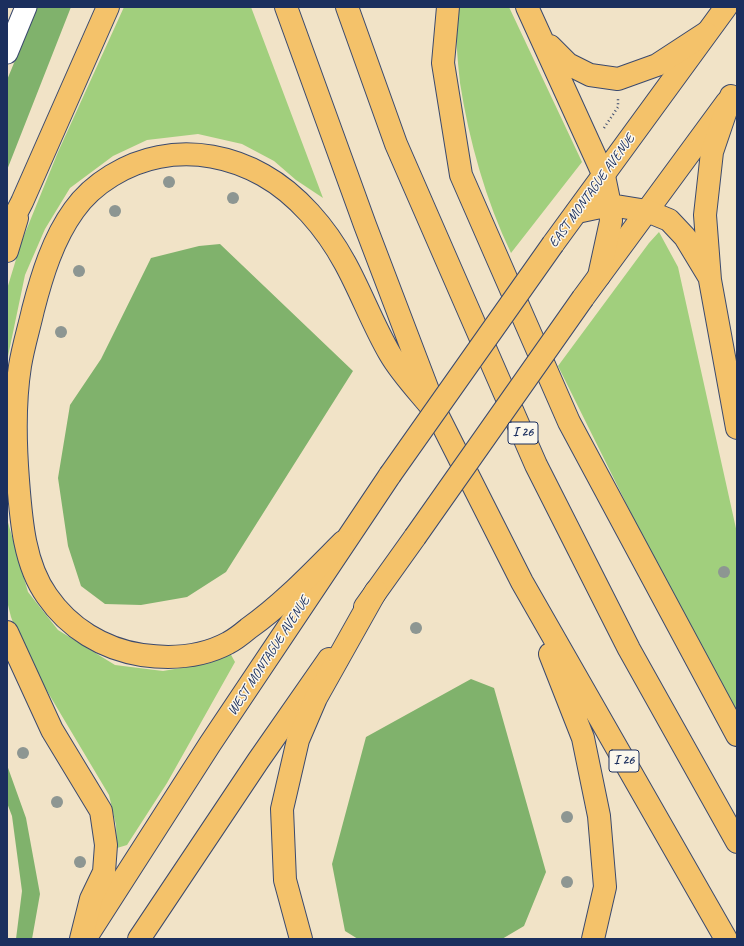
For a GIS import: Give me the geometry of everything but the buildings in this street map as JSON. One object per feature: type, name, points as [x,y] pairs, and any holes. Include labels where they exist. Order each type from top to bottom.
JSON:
[{"type":"main road","points":[[7,231],[22,202],[108,7]]},
{"type":"main road","name":"I 26","points":[[286,7],[365,225],[438,414],[522,582],[726,939]]},
{"type":"main road","name":"I 26","points":[[347,7],[396,144],[536,465],[629,650],[737,842]]},
{"type":"main road","points":[[448,7],[443,63],[461,175],[569,422],[737,735]]},
{"type":"main road","points":[[527,7],[604,176],[610,205],[611,221],[599,276]]},
{"type":"main road","name":"EAST MONTAGUE AVENUE","points":[[459,376],[553,244],[726,7]]},
{"type":"main road","points":[[540,36],[568,64],[590,75],[618,79],[657,65],[706,33]]},
{"type":"main road","points":[[139,939],[262,754],[376,591],[583,298],[734,92]]},
{"type":"main road","points":[[734,92],[712,152],[705,215],[710,280],[737,428]]},
{"type":"main road","points":[[343,542],[273,611],[228,643],[190,656],[156,657],[121,652],[92,638],[70,622],[45,595],[31,563],[20,512],[15,441],[16,403],[20,365],[38,290],[50,256],[75,208],[94,189],[116,173],[143,160],[174,154],[210,156],[237,162],[265,176],[292,196],[317,222],[344,261],[391,356],[438,414]]},
{"type":"main road","points":[[7,251],[22,202]]},
{"type":"main road","points":[[577,212],[610,205],[647,211],[669,220],[685,237],[710,280]]},
{"type":"main road","name":"WEST MONTAGUE AVENUE","points":[[85,939],[343,542],[459,376]]},
{"type":"main road","points":[[522,582],[583,738],[599,816],[605,887],[593,939]]},
{"type":"main road","points":[[301,939],[285,880],[282,809],[298,740],[316,698],[376,591]]},
{"type":"main road","points":[[7,632],[52,730],[101,811],[106,845],[104,872],[92,899],[81,939]]},
{"type":"street","points":[[7,52],[26,7]]},
{"type":"path","points":[[603,129],[618,106],[618,94]]},
{"type":"green space","points":[[37,7],[71,7],[7,170],[7,80]]},
{"type":"green space","points":[[124,7],[251,7],[323,198],[296,180],[274,161],[242,144],[198,134],[147,140],[113,156],[70,188],[45,229],[25,275],[7,361],[7,289],[21,243],[58,152]]},
{"type":"green space","points":[[454,7],[509,7],[582,162],[511,253],[486,192],[468,127],[460,83]]},
{"type":"green space","points":[[659,232],[678,267],[737,533],[737,714],[689,630],[558,366],[649,243]]},
{"type":"green space","points":[[220,244],[353,371],[226,572],[187,597],[141,605],[105,604],[81,586],[68,546],[58,478],[70,405],[101,359],[151,258],[199,246]]},
{"type":"green space","points":[[7,519],[28,592],[58,630],[115,665],[163,671],[210,663],[230,653],[235,662],[167,783],[127,845],[117,848],[116,825],[109,795],[25,654],[11,617],[7,601]]},
{"type":"green space","points":[[471,679],[494,688],[546,872],[524,926],[502,939],[358,939],[345,931],[332,864],[366,737]]},
{"type":"green space","points":[[7,765],[26,818],[40,894],[32,939],[16,939],[22,891],[12,816],[7,803]]}]
